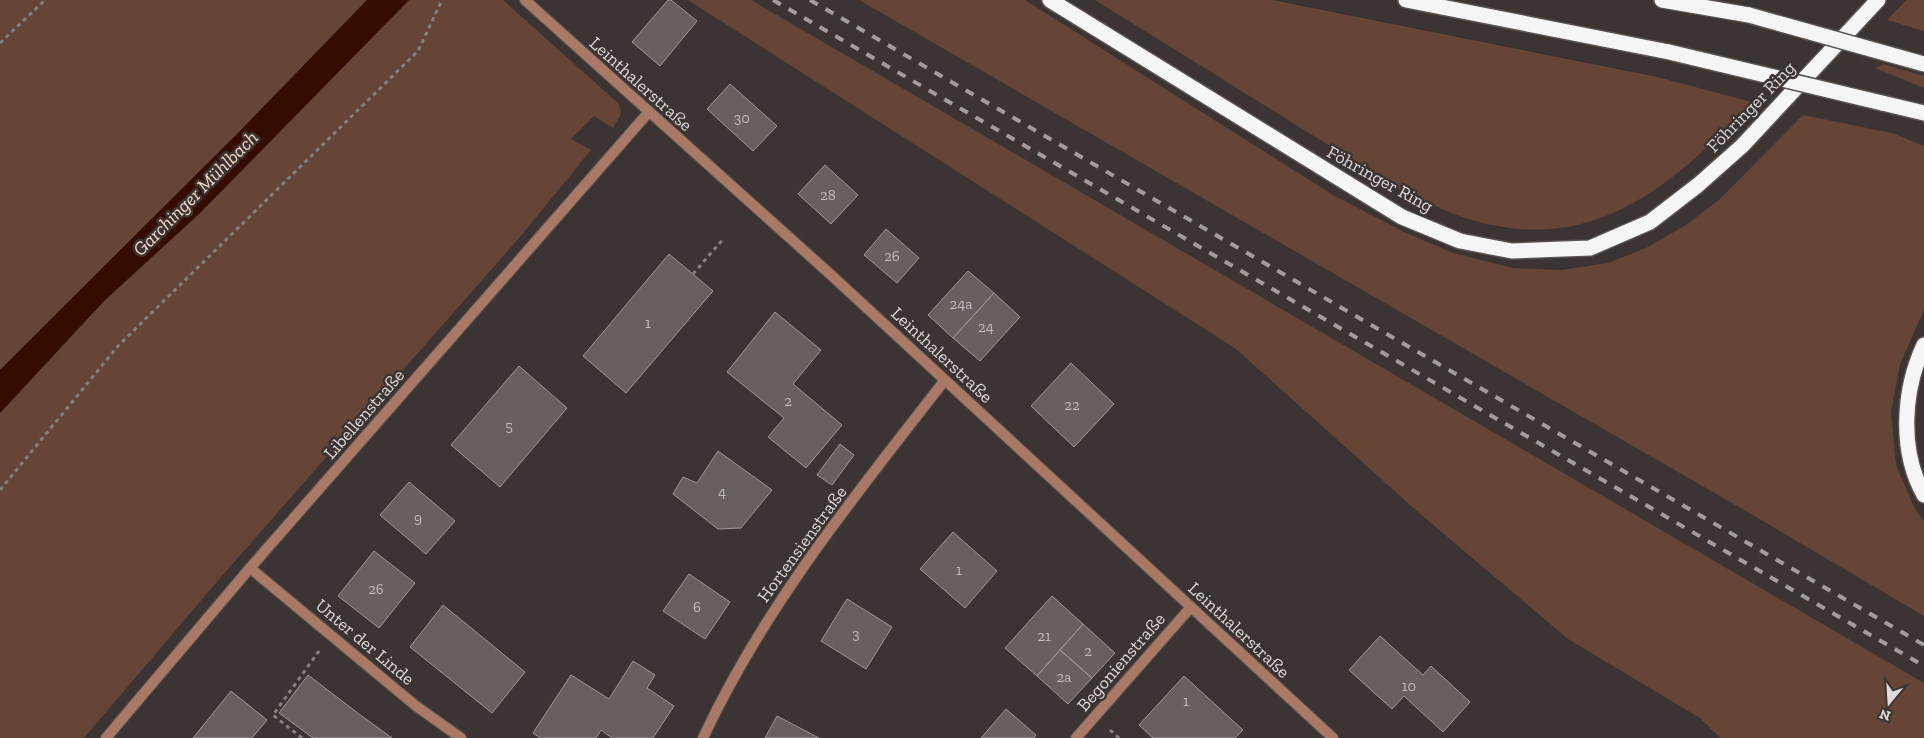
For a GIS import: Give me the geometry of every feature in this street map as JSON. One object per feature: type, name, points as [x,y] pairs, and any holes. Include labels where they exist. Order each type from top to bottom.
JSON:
[{"type":"highway","name":"Föhringer Ring","points":[[1050,0],[1402,217],[1460,240],[1512,251],[1590,248],[1650,222],[1698,185],[1742,146],[1878,0]]},
{"type":"highway","points":[[1406,0],[1669,52],[1924,113]]},
{"type":"highway","points":[[1662,0],[1749,15],[1924,64]]},
{"type":"highway","points":[[1924,345],[1912,378],[1908,430],[1911,462],[1924,495]]},
{"type":"street","name":"Leinthalerstraße","points":[[525,0],[945,380],[1333,738]]},
{"type":"street","name":"Libellenstraße","points":[[106,738],[250,568],[648,113]]},
{"type":"street","name":"Hortensienstraße","points":[[703,738],[752,643],[791,584],[945,380]]},
{"type":"street","name":"Unter der Linde","points":[[250,568],[416,706],[461,738]]},
{"type":"street","name":"Begonienstraße","points":[[1076,738],[1191,607]]},
{"type":"path","points":[[0,43],[46,0]]},
{"type":"path","points":[[0,490],[118,346],[418,51],[442,0]]},
{"type":"path","points":[[693,274],[724,238]]},
{"type":"path","points":[[302,738],[273,715],[314,657]]},
{"type":"shaded area","points":[[0,0],[367,0],[241,130],[0,370]]},
{"type":"shaded area","points":[[409,0],[503,0],[619,104],[621,114],[613,128],[594,116],[571,139],[591,150],[520,237],[221,577],[84,738],[0,738],[0,413],[104,301],[200,213]]},
{"type":"shaded area","points":[[688,0],[751,0],[1924,683],[1924,738],[1720,738],[1700,718],[1568,639],[1418,512],[1236,349]]},
{"type":"shaded area","points":[[859,0],[1025,0],[1333,195],[1404,232],[1453,253],[1513,268],[1561,270],[1608,263],[1646,248],[1686,225],[1720,199],[1803,115],[1892,133],[1924,146],[1924,310],[1900,364],[1891,412],[1896,465],[1915,509],[1924,521],[1924,616],[1751,514]]},
{"type":"shaded area","points":[[1095,0],[1272,0],[1657,77],[1752,102],[1693,161],[1629,206],[1594,220],[1556,228],[1516,229],[1463,217],[1399,189]]},
{"type":"shaded area","points":[[1906,0],[1924,0],[1924,31],[1887,20]]},
{"type":"shaded area","points":[[1884,64],[1924,76],[1924,88],[1875,68]]},
{"type":"water","name":"Garchinger Mühlbach","points":[[367,0],[409,0],[200,213],[104,301],[0,413],[0,370],[241,130]]},
{"type":"building","points":[[668,0],[671,0],[697,21],[660,66],[632,42]]},
{"type":"building","points":[[730,84],[777,126],[753,151],[707,109]]},
{"type":"building","points":[[825,165],[858,195],[831,224],[798,194]]},
{"type":"building","points":[[886,229],[919,258],[897,283],[864,255]]},
{"type":"building","points":[[669,254],[713,291],[626,393],[583,356]]},
{"type":"building","points":[[968,271],[994,293],[953,338],[928,315]]},
{"type":"building","points":[[994,293],[1020,317],[980,361],[953,338]]},
{"type":"building","points":[[775,312],[821,350],[793,384],[842,425],[806,468],[768,437],[784,418],[727,372]]},
{"type":"building","points":[[1071,363],[1114,404],[1074,447],[1031,406]]},
{"type":"building","points":[[519,366],[567,408],[500,487],[451,445]]},
{"type":"building","points":[[840,444],[854,455],[832,485],[817,475]]},
{"type":"building","points":[[718,451],[772,490],[741,528],[718,529],[673,494],[683,477],[697,483]]},
{"type":"building","points":[[409,482],[455,521],[426,554],[380,515]]},
{"type":"building","points":[[953,532],[997,571],[965,608],[920,569]]},
{"type":"building","points":[[374,551],[415,583],[379,628],[338,596]]},
{"type":"building","points":[[689,574],[730,602],[705,639],[663,611]]},
{"type":"building","points":[[1052,596],[1083,624],[1037,676],[1005,648]]},
{"type":"building","points":[[847,599],[892,627],[866,669],[821,641]]},
{"type":"building","points":[[443,605],[525,672],[492,713],[410,647]]},
{"type":"building","points":[[1083,624],[1115,653],[1092,678],[1060,650]]},
{"type":"building","points":[[1380,636],[1423,675],[1431,666],[1470,702],[1443,732],[1404,696],[1392,709],[1349,670]]},
{"type":"building","points":[[1060,650],[1092,678],[1068,704],[1037,676]]},
{"type":"building","points":[[633,661],[655,675],[647,688],[674,706],[653,738],[612,738],[601,730],[596,738],[540,738],[533,733],[571,675],[609,699]]},
{"type":"building","points":[[308,675],[392,738],[313,738],[279,713]]},
{"type":"building","points":[[1184,676],[1243,730],[1235,738],[1153,738],[1139,725]]},
{"type":"building","points":[[231,691],[267,720],[252,738],[193,738]]},
{"type":"building","points":[[1006,709],[1036,735],[1034,738],[981,738]]},
{"type":"building","points":[[777,716],[819,738],[765,738]]},
{"type":"railway","points":[[773,0],[1924,666]]},
{"type":"railway","points":[[810,0],[1924,645]]}]
